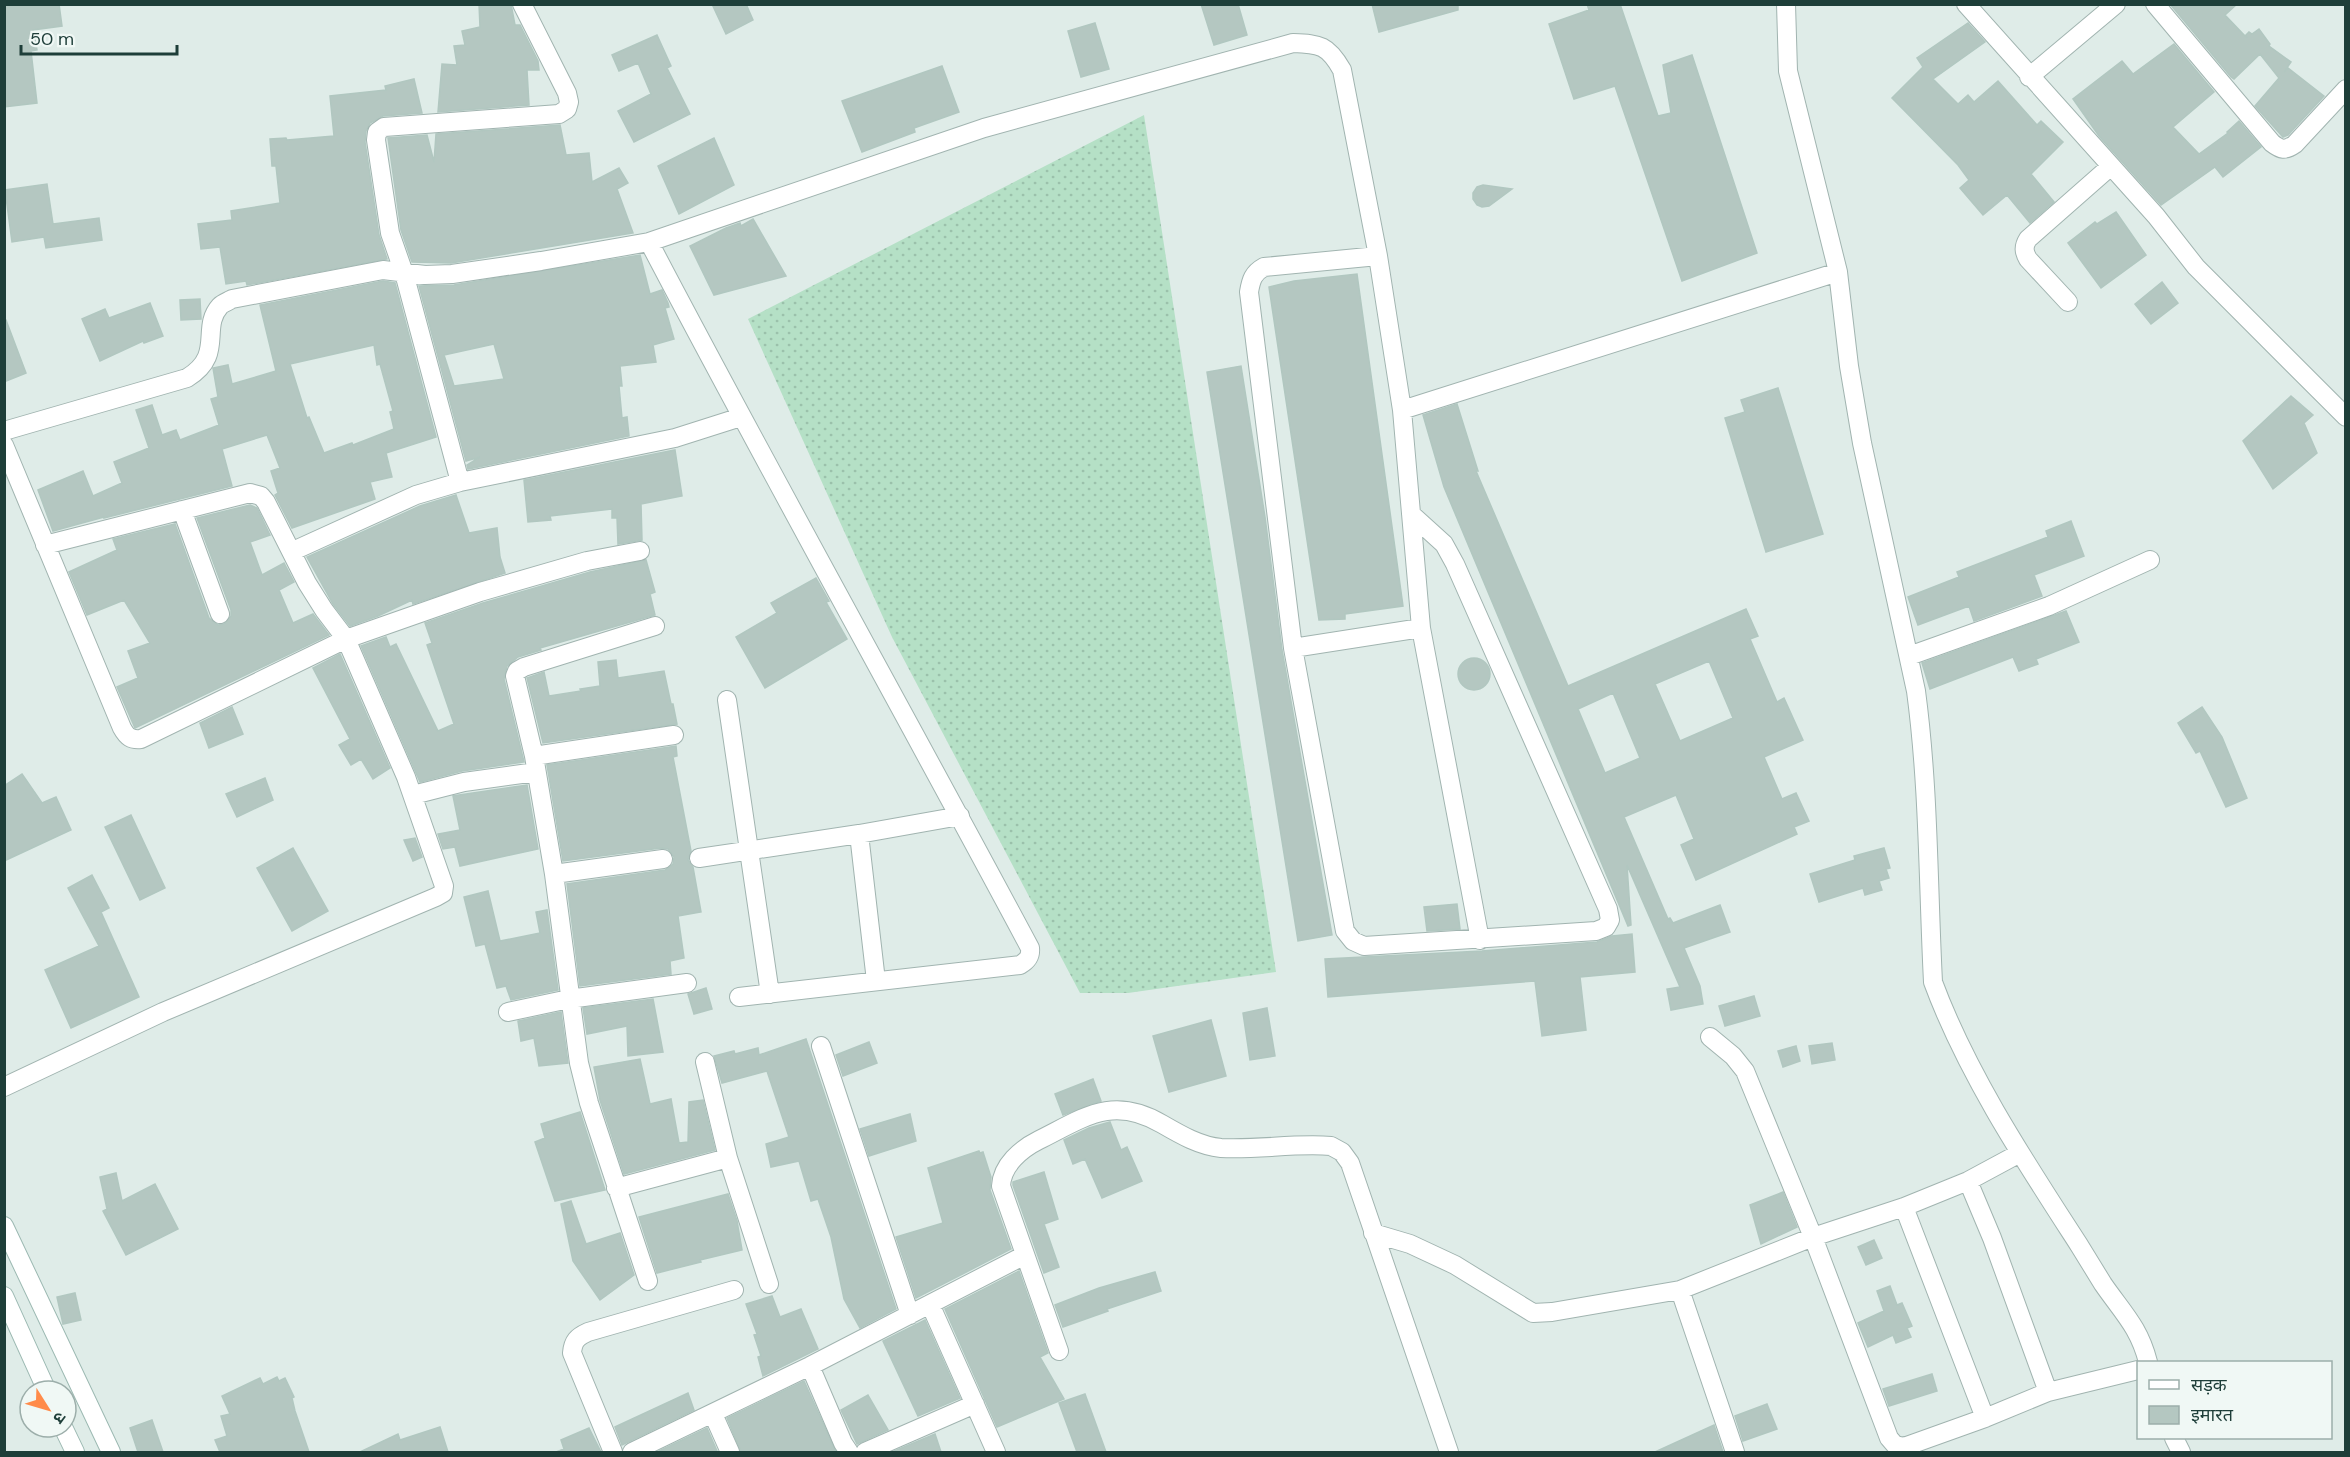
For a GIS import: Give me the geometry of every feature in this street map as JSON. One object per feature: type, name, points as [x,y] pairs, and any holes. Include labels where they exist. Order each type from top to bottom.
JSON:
[{"type":"street","points":[[460,482],[404,273],[390,233],[376,140],[377,132],[384,127],[559,114],[567,109],[569,102],[567,93],[522,4]]},
{"type":"street","points":[[1786,4],[1788,71],[1838,272],[1849,366],[1862,443],[1909,656],[1922,733],[1933,982],[1975,1070],[2020,1153],[2104,1285],[2132,1322],[2143,1344],[2148,1361]]},
{"type":"street","points":[[1966,4],[2029,77],[2156,216],[2196,267],[2346,417]]},
{"type":"street","points":[[2029,77],[2116,4]]},
{"type":"street","points":[[2155,4],[2272,143],[2280,149],[2288,149],[2295,144],[2346,89]]},
{"type":"street","points":[[4,431],[187,378],[198,371],[208,358],[214,319],[220,306],[232,299],[382,270],[425,275],[452,273],[541,261],[649,242],[984,128],[1293,43],[1317,44],[1332,53],[1342,70],[1378,256],[1402,410],[1421,628],[1480,940]]},
{"type":"street","points":[[2068,302],[2028,259],[2024,253],[2025,244],[2111,166]]},
{"type":"street","points":[[649,242],[741,417],[1030,948],[1030,955],[1020,965],[739,998]]},
{"type":"street","points":[[1378,256],[1264,267],[1255,272],[1250,281],[1293,648],[1345,931],[1353,941],[1364,946],[1596,932],[1606,927],[1610,920],[1608,909],[1455,564],[1444,544],[1411,514]]},
{"type":"street","points":[[1402,410],[1838,272]]},
{"type":"street","points":[[293,551],[416,495],[460,482],[675,438],[741,417]]},
{"type":"street","points":[[4,446],[122,728],[127,736],[134,740],[346,639],[480,592],[587,561],[640,551]]},
{"type":"street","points":[[4,1087],[163,1012],[442,893],[444,886],[413,795],[346,639],[313,592],[293,551],[261,496],[250,493],[45,545]]},
{"type":"street","points":[[182,510],[220,614]]},
{"type":"street","points":[[1909,656],[2049,606],[2150,560]]},
{"type":"street","points":[[648,1281],[616,1188],[579,1064],[554,874],[524,708],[516,687],[515,676],[517,671],[524,667],[655,626]]},
{"type":"street","points":[[1293,648],[1421,628]]},
{"type":"street","points":[[727,700],[770,994]]},
{"type":"street","points":[[413,795],[535,764],[674,735]]},
{"type":"street","points":[[699,858],[960,816]]},
{"type":"street","points":[[859,834],[876,981]]},
{"type":"street","points":[[554,874],[663,859]]},
{"type":"street","points":[[508,1012],[569,999],[687,983]]},
{"type":"street","points":[[1710,1037],[1733,1056],[1745,1071],[1813,1237],[1889,1438],[1895,1445],[1904,1447],[1985,1418],[2048,1392],[2137,1370]]},
{"type":"street","points":[[821,1046],[910,1315]]},
{"type":"street","points":[[705,1062],[728,1158],[769,1284]]},
{"type":"street","points":[[1059,1350],[1001,1186],[1002,1175],[1008,1164],[1043,1138],[1088,1115],[1118,1109],[1146,1114],[1196,1143],[1221,1148],[1331,1146],[1342,1152],[1350,1163],[1449,1452]]},
{"type":"street","points":[[1373,1233],[1410,1244],[1455,1265],[1533,1312],[1552,1312],[1680,1290],[1813,1237],[1904,1207],[1968,1181],[2020,1153]]},
{"type":"street","points":[[616,1188],[728,1158]]},
{"type":"street","points":[[1968,1181],[1992,1238],[2048,1392]]},
{"type":"street","points":[[1904,1207],[1985,1418]]},
{"type":"street","points":[[5,1226],[111,1452]]},
{"type":"street","points":[[632,1452],[810,1366],[1025,1255]]},
{"type":"street","points":[[614,1452],[572,1353],[573,1344],[578,1337],[588,1332],[734,1290]]},
{"type":"street","points":[[1680,1290],[1735,1452]]},
{"type":"street","points":[[4,1296],[42,1379]]},
{"type":"street","points":[[930,1304],[996,1452]]},
{"type":"street","points":[[810,1366],[849,1452]]},
{"type":"street","points":[[864,1452],[975,1404]]},
{"type":"street","points":[[713,1414],[730,1452]]},
{"type":"green space","points":[[1144,115],[1276,972],[1128,993],[1080,993],[892,637],[748,319]]},
{"type":"building","points":[[4,4],[59,4],[62,26],[33,30],[37,50],[31,51],[37,103],[4,107]]},
{"type":"building","points":[[479,4],[511,4],[515,25],[520,25],[538,61],[539,70],[527,70],[529,105],[438,112],[442,64],[457,65],[454,46],[465,45],[462,31],[480,27]]},
{"type":"building","points":[[712,4],[746,4],[753,20],[726,34]]},
{"type":"building","points":[[1201,4],[1238,4],[1247,35],[1214,45]]},
{"type":"building","points":[[1372,4],[1458,4],[1458,10],[1379,32]]},
{"type":"building","points":[[1587,4],[1620,4],[1658,116],[1671,113],[1663,65],[1692,55],[1757,253],[1682,281],[1615,86],[1574,99],[1549,24],[1589,10]]},
{"type":"building","points":[[2170,4],[2237,4],[2225,15],[2247,38],[2246,35],[2249,32],[2252,34],[2259,29],[2270,44],[2269,46],[2291,62],[2284,72],[2288,68],[2324,96],[2288,135],[2283,137],[2255,106],[2279,78],[2260,54],[2234,79]]},
{"type":"building","points":[[1095,23],[1109,69],[1081,77],[1068,31]]},
{"type":"building","points":[[1968,23],[1985,42],[1933,79],[1958,104],[1968,95],[1974,102],[1998,81],[2037,125],[2041,121],[2063,142],[2031,174],[2054,202],[2030,223],[2007,195],[1983,215],[1960,188],[1969,180],[1958,165],[1892,98],[1923,67],[1917,58]]},
{"type":"building","points":[[657,35],[671,66],[667,68],[690,114],[634,142],[618,111],[651,94],[638,63],[619,71],[612,55]]},
{"type":"building","points":[[2174,44],[2214,92],[2173,127],[2199,154],[2228,133],[2239,121],[2261,147],[2223,177],[2215,167],[2161,205],[2099,136],[2073,99],[2122,61],[2133,74]]},
{"type":"building","points":[[942,66],[959,112],[914,128],[915,132],[862,152],[842,101]]},
{"type":"building","points":[[414,79],[422,113],[383,116],[370,123],[366,131],[365,142],[379,235],[387,259],[247,285],[246,281],[226,284],[220,247],[201,249],[198,224],[232,220],[231,211],[280,203],[276,166],[272,166],[270,139],[334,136],[330,96],[386,90],[385,86]]},
{"type":"building","points":[[560,125],[566,155],[589,153],[592,182],[619,168],[628,183],[617,189],[633,233],[451,263],[412,262],[401,230],[388,138],[427,135],[434,162],[436,134]]},
{"type":"building","points":[[714,138],[734,185],[679,214],[658,166]]},
{"type":"building","points":[[47,184],[53,224],[99,218],[102,240],[46,248],[44,237],[12,242],[5,190]]},
{"type":"building","points":[[1483,185],[1512,189],[1489,206],[1482,207],[1477,205],[1473,199],[1473,193],[1477,187]]},
{"type":"building","points":[[2116,212],[2146,255],[2101,288],[2068,243],[2095,222],[2097,224]]},
{"type":"building","points":[[753,219],[786,276],[714,295],[690,246],[726,228],[740,223],[741,226]]},
{"type":"building","points":[[640,255],[650,294],[662,290],[668,303],[669,307],[665,308],[674,339],[653,345],[656,362],[620,366],[622,418],[627,417],[629,436],[468,469],[467,465],[480,457],[466,461],[419,286],[454,285]],"holes":[[[494,344],[504,379],[454,386],[444,355]]]},
{"type":"building","points":[[1357,274],[1403,606],[1345,614],[1345,619],[1319,620],[1269,287],[1294,281]]},
{"type":"building","points":[[383,281],[395,283],[436,437],[386,453],[392,477],[370,482],[375,499],[292,528],[275,495],[278,493],[271,471],[280,468],[267,435],[222,449],[232,486],[53,531],[38,490],[83,471],[93,496],[122,483],[114,462],[149,448],[136,410],[152,405],[162,435],[176,430],[180,440],[219,425],[211,399],[218,397],[213,368],[228,365],[232,384],[276,371],[260,305]],"holes":[[[374,345],[377,365],[380,364],[393,411],[390,412],[394,429],[353,445],[352,443],[324,453],[309,417],[307,418],[290,364]]]},
{"type":"building","points":[[2162,282],[2178,303],[2151,324],[2135,304]]},
{"type":"building","points":[[200,299],[201,319],[181,320],[180,300]]},
{"type":"building","points":[[150,303],[163,336],[144,343],[143,341],[100,361],[82,319],[105,309],[109,318]]},
{"type":"building","points":[[4,320],[6,320],[26,373],[4,382]]},
{"type":"building","points":[[1241,366],[1265,517],[1282,650],[1332,935],[1298,941],[1207,372]]},
{"type":"building","points":[[1778,388],[1823,534],[1766,552],[1725,418],[1745,412],[1741,400]]},
{"type":"building","points":[[2291,396],[2313,415],[2304,423],[2317,453],[2273,489],[2243,441]]},
{"type":"building","points":[[1457,404],[1478,471],[1476,471],[1568,686],[1746,609],[1758,636],[1750,639],[1777,702],[1784,698],[1803,740],[1764,757],[1782,799],[1796,793],[1809,821],[1794,827],[1797,834],[1696,880],[1681,845],[1694,839],[1676,795],[1624,817],[1668,919],[1670,918],[1673,923],[1720,905],[1730,932],[1684,948],[1700,986],[1703,1004],[1671,1010],[1667,989],[1680,987],[1627,865],[1631,925],[1628,926],[1444,487],[1423,415]],"holes":[[[1709,661],[1733,718],[1680,741],[1655,684]],[[1613,693],[1640,758],[1605,773],[1578,709]]]},
{"type":"building","points":[[675,450],[682,496],[641,504],[642,540],[618,544],[617,518],[612,518],[612,509],[550,516],[551,520],[528,522],[524,480]]},
{"type":"building","points":[[456,495],[469,533],[497,528],[500,557],[505,573],[413,604],[412,600],[350,626],[333,604],[307,557],[420,506]]},
{"type":"building","points":[[250,505],[257,508],[270,535],[250,542],[262,575],[284,563],[294,582],[279,590],[293,623],[313,614],[329,635],[135,728],[117,687],[138,678],[128,651],[150,643],[124,600],[87,615],[69,572],[117,550],[113,539],[175,524],[209,618],[218,625],[224,624],[231,616],[231,610],[197,518]]},
{"type":"building","points":[[2071,521],[2084,556],[2034,575],[2042,596],[1974,621],[1969,606],[1918,625],[1908,597],[1959,577],[1957,572],[2048,537],[2046,531]]},
{"type":"building","points":[[646,560],[655,592],[650,594],[655,615],[540,648],[541,650],[518,657],[507,666],[504,679],[524,762],[462,771],[420,782],[361,646],[386,637],[390,647],[396,644],[438,731],[454,724],[427,645],[432,643],[425,623],[483,603],[590,572]]},
{"type":"building","points":[[816,578],[829,601],[826,602],[847,639],[765,688],[736,637],[777,613],[771,603]]},
{"type":"building","points":[[2066,611],[2079,642],[2036,659],[2038,664],[2019,671],[2013,657],[1930,689],[1922,663]]},
{"type":"building","points":[[340,654],[390,768],[373,779],[361,759],[351,765],[339,745],[350,739],[313,668]]},
{"type":"building","points":[[1474,658],[1485,663],[1490,674],[1485,685],[1474,690],[1463,685],[1458,674],[1463,663]]},
{"type":"building","points":[[616,660],[618,678],[664,671],[677,724],[543,743],[527,678],[544,672],[549,696],[581,691],[580,689],[600,686],[598,662]]},
{"type":"building","points":[[232,707],[243,734],[209,748],[200,723]]},
{"type":"building","points":[[2202,707],[2222,737],[2247,798],[2226,807],[2200,751],[2196,753],[2178,723]]},
{"type":"building","points":[[676,746],[677,756],[673,757],[691,851],[688,860],[693,867],[701,912],[678,916],[684,958],[670,961],[671,974],[580,986],[567,884],[665,870],[673,864],[674,857],[668,849],[661,848],[563,861],[547,765]]},
{"type":"building","points":[[22,774],[42,803],[56,797],[71,830],[4,861],[4,786]]},
{"type":"building","points":[[265,778],[273,800],[237,817],[226,794]]},
{"type":"building","points":[[527,785],[538,849],[460,866],[455,847],[443,849],[438,834],[460,830],[453,796]]},
{"type":"building","points":[[131,815],[165,888],[140,900],[105,827]]},
{"type":"building","points":[[415,838],[422,857],[413,861],[404,840]]},
{"type":"building","points":[[293,848],[328,911],[292,931],[257,868]]},
{"type":"building","points":[[1884,848],[1890,868],[1886,869],[1889,878],[1879,881],[1882,890],[1865,895],[1863,888],[1819,902],[1810,874],[1855,860],[1854,856]]},
{"type":"building","points":[[92,875],[109,908],[101,912],[139,997],[71,1028],[45,970],[99,946],[68,888]]},
{"type":"building","points":[[488,891],[500,941],[540,933],[536,912],[547,910],[558,990],[511,1000],[506,986],[497,988],[485,944],[476,946],[464,897]]},
{"type":"building","points":[[1457,904],[1460,929],[1427,931],[1424,907]]},
{"type":"building","points":[[1632,934],[1635,972],[1580,977],[1586,1030],[1542,1036],[1535,981],[1328,997],[1325,959],[1482,951],[1597,942],[1612,936]]},
{"type":"building","points":[[706,988],[712,1009],[694,1014],[688,994]]},
{"type":"building","points":[[1754,996],[1760,1016],[1725,1026],[1719,1006]]},
{"type":"building","points":[[653,999],[663,1052],[628,1056],[627,1026],[587,1034],[583,1008]]},
{"type":"building","points":[[1267,1008],[1275,1056],[1250,1060],[1243,1013]]},
{"type":"building","points":[[561,1012],[568,1063],[539,1066],[534,1038],[521,1041],[518,1021]]},
{"type":"building","points":[[1211,1020],[1226,1076],[1169,1092],[1153,1036]]},
{"type":"building","points":[[806,1039],[896,1309],[860,1328],[844,1299],[831,1237],[818,1199],[811,1201],[799,1161],[771,1167],[766,1144],[789,1137],[767,1071],[722,1083],[714,1056],[758,1048],[759,1055]]},
{"type":"building","points":[[869,1042],[877,1063],[843,1076],[836,1055]]},
{"type":"building","points":[[1832,1043],[1835,1060],[1812,1064],[1809,1046]]},
{"type":"building","points":[[1796,1046],[1800,1061],[1783,1067],[1778,1051]]},
{"type":"building","points":[[640,1059],[650,1104],[671,1099],[679,1143],[688,1142],[689,1102],[703,1100],[715,1150],[624,1174],[600,1100],[594,1067]]},
{"type":"building","points":[[1093,1079],[1101,1101],[1063,1115],[1055,1094]]},
{"type":"building","points":[[580,1112],[605,1190],[555,1201],[535,1142],[545,1138],[541,1124]]},
{"type":"building","points":[[910,1114],[916,1141],[869,1156],[860,1129]]},
{"type":"building","points":[[1110,1122],[1121,1150],[1127,1147],[1142,1181],[1102,1198],[1085,1159],[1073,1164],[1064,1140],[1089,1128]]},
{"type":"building","points":[[979,1151],[983,1152],[991,1177],[990,1190],[1011,1249],[916,1298],[896,1237],[943,1223],[928,1168]]},
{"type":"building","points":[[1044,1172],[1058,1219],[1044,1224],[1059,1267],[1044,1273],[1013,1182]]},
{"type":"building","points":[[116,1173],[122,1201],[155,1184],[178,1229],[126,1255],[103,1211],[107,1209],[100,1177]]},
{"type":"building","points":[[1783,1192],[1797,1227],[1761,1244],[1750,1205]]},
{"type":"building","points":[[728,1194],[737,1221],[742,1250],[657,1273],[639,1217]]},
{"type":"building","points":[[571,1201],[586,1244],[620,1233],[634,1275],[600,1300],[573,1261],[561,1204]]},
{"type":"building","points":[[1874,1240],[1882,1258],[1866,1265],[1858,1247]]},
{"type":"building","points":[[1019,1271],[1048,1353],[1040,1357],[1064,1399],[997,1427],[945,1309]]},
{"type":"building","points":[[1155,1272],[1161,1291],[1063,1327],[1055,1305],[1099,1288]]},
{"type":"building","points":[[1890,1286],[1897,1305],[1902,1303],[1912,1326],[1907,1328],[1911,1337],[1896,1343],[1893,1335],[1868,1347],[1858,1323],[1884,1311],[1877,1291]]},
{"type":"building","points":[[75,1293],[81,1320],[63,1324],[57,1297]]},
{"type":"building","points":[[772,1296],[780,1317],[801,1309],[818,1349],[763,1376],[758,1357],[761,1356],[754,1335],[757,1334],[746,1304]]},
{"type":"building","points":[[925,1320],[960,1398],[918,1416],[883,1341]]},
{"type":"building","points":[[1932,1374],[1937,1391],[1889,1406],[1883,1389]]},
{"type":"building","points":[[277,1377],[279,1381],[285,1378],[294,1397],[292,1398],[295,1411],[309,1452],[220,1452],[215,1440],[227,1436],[221,1416],[230,1414],[222,1396],[260,1378],[263,1384]]},
{"type":"building","points":[[804,1381],[836,1452],[741,1452],[727,1418]]},
{"type":"building","points":[[688,1393],[694,1410],[622,1445],[615,1427]]},
{"type":"building","points":[[1085,1394],[1106,1452],[1077,1452],[1059,1403]]},
{"type":"building","points":[[868,1395],[888,1430],[857,1444],[841,1410]]},
{"type":"building","points":[[1767,1404],[1777,1429],[1743,1441],[1735,1416]]},
{"type":"building","points":[[152,1420],[163,1452],[138,1452],[130,1428]]},
{"type":"building","points":[[1714,1425],[1723,1452],[1655,1452]]},
{"type":"building","points":[[440,1427],[448,1452],[360,1452],[398,1434],[400,1440]]},
{"type":"building","points":[[589,1428],[601,1452],[556,1452],[564,1449],[561,1440]]},
{"type":"building","points":[[707,1428],[717,1451],[657,1452]]},
{"type":"building","points":[[935,1434],[941,1452],[892,1452]]}]
